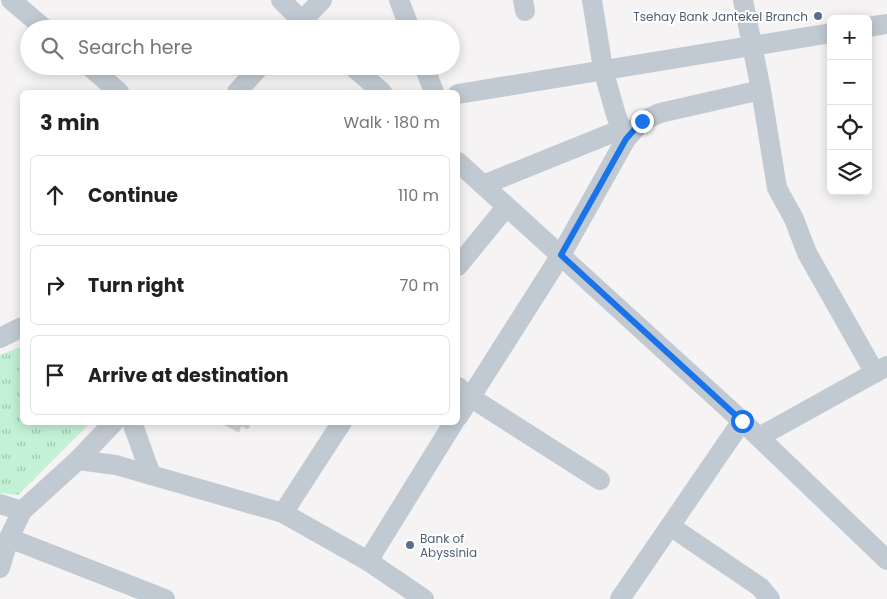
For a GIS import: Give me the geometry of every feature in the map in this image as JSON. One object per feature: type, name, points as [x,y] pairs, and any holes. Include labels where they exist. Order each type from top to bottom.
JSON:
[{"type":"street","points":[[11,0],[34,20]]},
{"type":"street","points":[[281,0],[297,20]]},
{"type":"street","points":[[307,20],[322,0]]},
{"type":"street","points":[[399,0],[407,20]]},
{"type":"street","points":[[592,0],[603,69],[616,115],[624,134]]},
{"type":"street","points":[[743,0],[761,90],[777,188],[794,219],[807,253],[881,369],[759,437]]},
{"type":"street","points":[[872,26],[887,24]]},
{"type":"street","points":[[460,94],[827,34]]},
{"type":"street","points":[[99,75],[117,90]]},
{"type":"street","points":[[239,90],[252,75]]},
{"type":"street","points":[[362,75],[380,90]]},
{"type":"street","points":[[427,75],[433,90]]},
{"type":"street","points":[[483,185],[624,134],[642,121],[660,112],[761,90]]},
{"type":"street","points":[[460,409],[464,392],[561,255],[624,134]]},
{"type":"street","points":[[460,165],[742,421],[887,560]]},
{"type":"street","points":[[460,264],[506,207]]},
{"type":"street","points":[[0,338],[20,328]]},
{"type":"street","points":[[464,392],[600,480]]},
{"type":"street","points":[[620,599],[742,421]]},
{"type":"street","points":[[0,568],[9,538],[22,511],[78,460],[111,425]]},
{"type":"street","points":[[133,425],[152,475]]},
{"type":"street","points":[[283,513],[340,425]]},
{"type":"street","points":[[368,561],[452,425]]},
{"type":"street","points":[[78,460],[116,465],[283,513],[368,561],[424,599]]},
{"type":"street","points":[[0,504],[22,511]]},
{"type":"street","points":[[670,526],[760,587],[770,599]]},
{"type":"street","points":[[9,538],[165,599]]},
{"type":"green space","points":[[20,347],[20,425],[88,425],[18,495],[0,493],[0,355]]},
{"type":"building","points":[[224,425],[250,425],[248,429],[241,426],[239,432]]},
{"type":"place","name":"Tsehay Bank Jantekel Branch","points":[[818,16]]},
{"type":"place","name":"Bank of Abyssinia","points":[[410,545]]},
{"type":"route","points":[[642,121],[626,139],[561,255],[742,421]]}]
